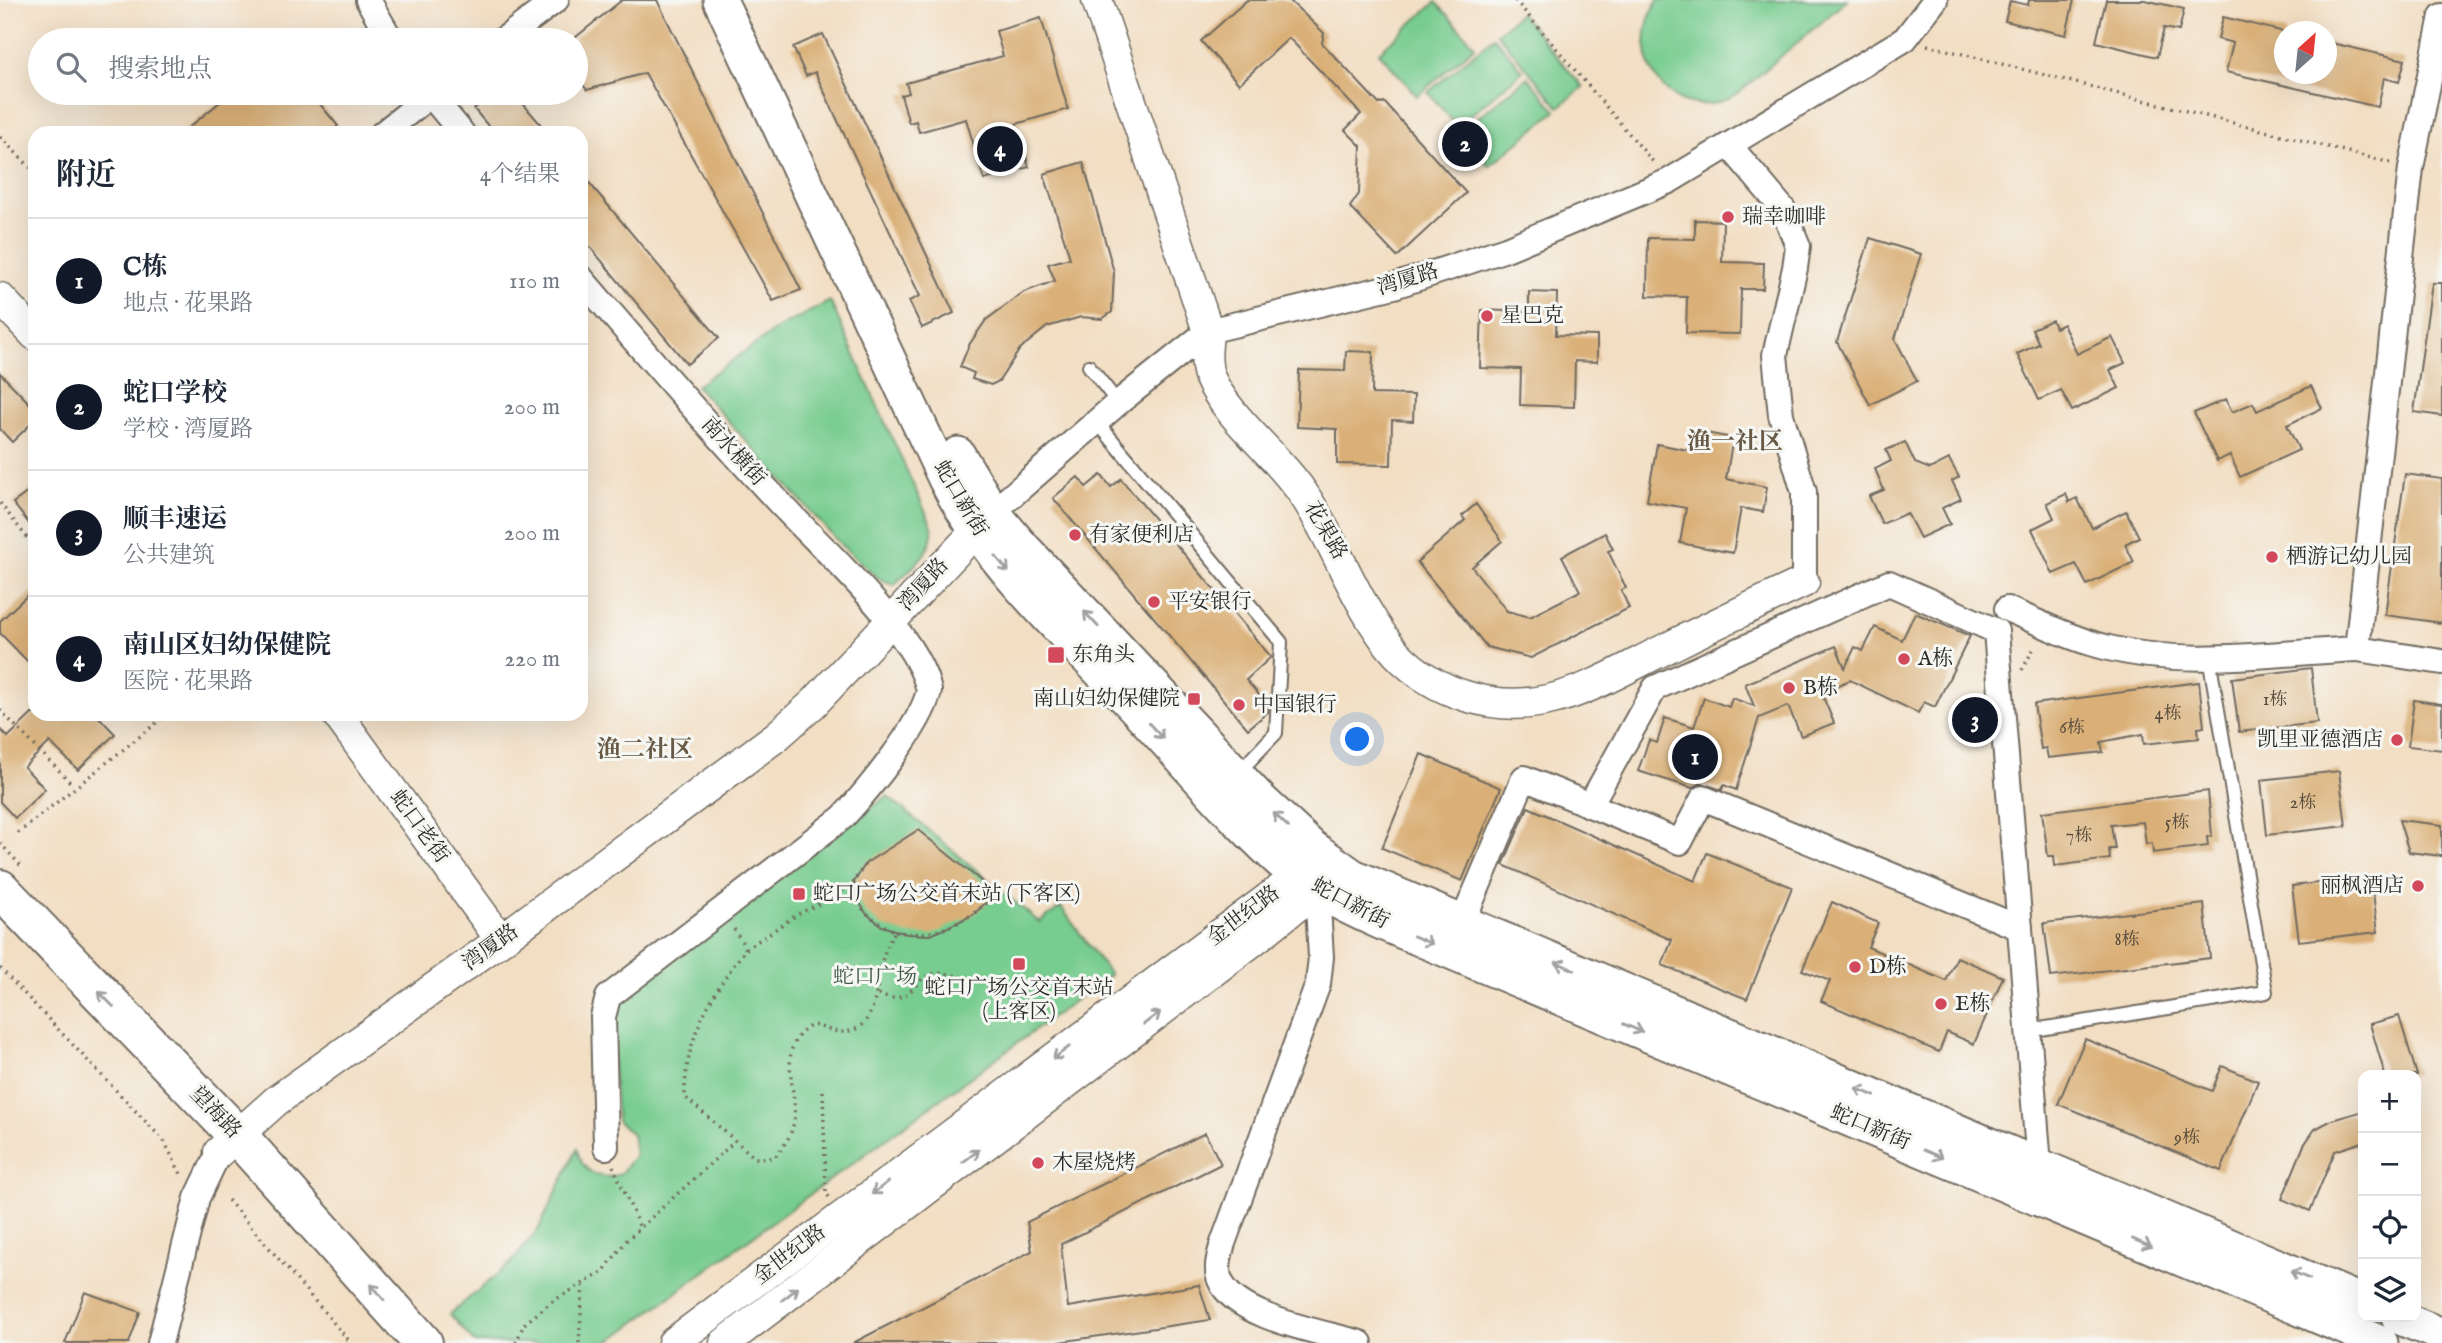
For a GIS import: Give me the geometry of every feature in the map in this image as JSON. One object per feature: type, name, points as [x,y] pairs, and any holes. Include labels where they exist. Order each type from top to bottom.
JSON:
[{"type":"main road","name":"蛇口新街","points":[[720,0],[945,479],[1292,831],[1316,877]]},
{"type":"main road","name":"蛇口新街","points":[[741,0],[965,468],[985,521],[1012,575],[1239,820],[1384,924],[2381,1343]]},
{"type":"main road","name":"蛇口新街","points":[[1316,877],[1371,886],[2358,1300]]},
{"type":"main road","name":"望海路","points":[[0,889],[228,1144],[389,1343]]},
{"type":"main road","name":"望海路","points":[[0,925],[228,1144],[423,1343]]},
{"type":"main road","points":[[2410,1322],[2442,1335]]},
{"type":"street","points":[[368,0],[384,28]]},
{"type":"street","points":[[519,28],[556,0]]},
{"type":"street","name":"花果路","points":[[1097,0],[1208,331],[1206,359],[1210,377],[1219,394],[1287,470],[1306,497],[1385,638],[1412,668],[1455,693],[1501,703],[1548,700],[1597,682],[1804,582]]},
{"type":"street","name":"湾厦路","points":[[160,1343],[197,1198],[228,1144],[276,1101],[501,940],[777,736],[813,704],[985,521],[1118,403],[1208,331],[1394,286],[1506,248],[1669,181],[1905,39],[1935,0]]},
{"type":"street","points":[[2357,649],[2411,168],[2442,16]]},
{"type":"street","points":[[391,126],[417,105]]},
{"type":"street","points":[[440,105],[457,126]]},
{"type":"street","points":[[1729,145],[1783,209],[1798,246],[1796,268],[1774,355],[1781,415],[1804,492],[1804,582]]},
{"type":"street","name":"南水横街","points":[[588,286],[775,498],[891,622],[927,679],[929,691],[920,715],[866,792],[843,817],[613,992],[605,1003],[606,1147]]},
{"type":"street","points":[[0,298],[28,328]]},
{"type":"street","points":[[1590,805],[1655,688],[1889,583],[1996,631],[2039,1165]]},
{"type":"street","points":[[2007,609],[2102,646],[2129,652],[2209,657],[2357,649],[2442,662]]},
{"type":"street","name":"蛇口老街","points":[[342,721],[501,940]]},
{"type":"street","points":[[1462,923],[1524,778],[1680,842],[1703,798],[2020,928]]},
{"type":"street","points":[[1316,877],[1321,957],[1318,984],[1223,1242],[1218,1277],[1226,1292],[1258,1313],[1360,1343]]},
{"type":"street","name":"金世纪路","points":[[673,1343],[842,1217],[1316,877]]},
{"type":"street","name":"金世纪路","points":[[730,1339],[1316,877]]},
{"type":"street","points":[[710,1315],[704,1332],[710,1339],[730,1339]]},
{"type":"lane","points":[[1089,366],[1118,403]]},
{"type":"lane","points":[[1097,422],[1281,642],[1276,733],[1237,774]]},
{"type":"lane","points":[[2028,1031],[2266,992],[2209,657]]},
{"type":"path","points":[[1516,0],[1669,181]]},
{"type":"path","points":[[1905,39],[2411,168]]},
{"type":"path","points":[[0,137],[28,165]]},
{"type":"path","points":[[0,503],[28,539]]},
{"type":"path","points":[[2000,679],[2019,676],[2045,625]]},
{"type":"path","points":[[0,710],[74,785]]},
{"type":"path","points":[[19,833],[159,721]]},
{"type":"path","points":[[866,863],[854,882],[837,895],[798,914],[746,950],[708,1001],[692,1041],[685,1097],[755,1158],[774,1158],[789,1139],[794,1121],[790,1056],[794,1039],[812,1025],[842,1033],[855,1029],[872,1011],[878,994],[881,964],[895,931]]},
{"type":"path","points":[[854,882],[856,897],[866,913],[882,926],[895,931],[931,934],[973,915],[990,900]]},
{"type":"path","points":[[722,909],[746,950]]},
{"type":"path","points":[[0,968],[164,1141],[182,1178]]},
{"type":"path","points":[[878,994],[893,1000],[906,996],[924,979],[937,973],[961,978],[950,987]]},
{"type":"path","points":[[823,1091],[826,1193],[842,1217]]},
{"type":"path","points":[[516,1343],[524,1324],[553,1301],[603,1272],[640,1228],[734,1142]]},
{"type":"path","points":[[606,1147],[640,1228]]},
{"type":"path","points":[[229,1200],[351,1343]]},
{"type":"path","points":[[579,1343],[583,1285]]},
{"type":"green space","points":[[1658,0],[1847,0],[1737,94],[1715,103],[1694,104],[1675,97],[1660,84],[1650,66],[1645,45],[1648,23]]},
{"type":"green space","points":[[1436,2],[1475,46],[1417,96],[1379,52]]},
{"type":"green space","points":[[1520,13],[1583,87],[1559,107],[1497,33]]},
{"type":"green space","points":[[1494,37],[1523,71],[1457,126],[1428,92]]},
{"type":"green space","points":[[1528,77],[1556,111],[1489,166],[1461,131]]},
{"type":"green space","points":[[830,301],[932,526],[926,552],[894,585],[878,578],[842,546],[696,386],[780,327]]},
{"type":"green space","name":"蛇口广场","points":[[887,796],[1039,922],[1061,907],[1110,975],[607,1343],[475,1343],[450,1314],[511,1263],[539,1228],[577,1149],[587,1169],[605,1177],[620,1174],[635,1155],[632,1134],[617,1121],[609,1013],[616,1000]]},
{"type":"building","points":[[622,0],[657,0],[801,290],[773,301],[645,73],[588,90],[587,28]]},
{"type":"building","points":[[1247,0],[1289,0],[1324,33],[1322,43],[1379,104],[1384,102],[1466,193],[1397,257],[1350,207],[1359,194],[1361,146],[1345,130],[1361,114],[1289,38],[1239,84],[1201,41]]},
{"type":"building","points":[[2029,0],[2074,0],[2066,35],[2005,21],[2010,1],[2028,5]]},
{"type":"building","points":[[2106,0],[2145,0],[2184,9],[2179,31],[2164,28],[2157,57],[2096,42]]},
{"type":"building","points":[[2223,17],[2274,29],[2274,83],[2226,72],[2233,43],[2218,39]]},
{"type":"building","points":[[1041,18],[1068,109],[1016,124],[1029,167],[984,180],[966,119],[919,132],[916,121],[909,123],[901,95],[909,93],[906,83],[1003,56],[996,31]]},
{"type":"building","points":[[823,34],[954,313],[922,328],[909,301],[920,296],[815,72],[806,76],[793,47]]},
{"type":"building","points":[[2337,44],[2405,60],[2399,82],[2384,78],[2378,107],[2278,84],[2337,84]]},
{"type":"building","points":[[216,105],[321,105],[338,126],[191,126]]},
{"type":"building","points":[[479,105],[524,105],[542,126],[488,126],[474,109]]},
{"type":"building","points":[[1083,162],[1114,272],[1112,312],[1102,319],[1081,317],[1047,327],[1020,349],[999,381],[991,385],[972,379],[974,373],[960,367],[969,345],[986,320],[1024,292],[1055,281],[1048,264],[1070,258],[1044,174]]},
{"type":"building","points":[[588,181],[719,338],[687,364],[588,244]]},
{"type":"building","points":[[1695,220],[1723,221],[1722,262],[1764,263],[1763,289],[1741,289],[1740,334],[1686,333],[1687,297],[1647,296],[1648,238],[1695,239]]},
{"type":"building","points":[[1870,238],[1921,254],[1895,339],[1917,381],[1870,405],[1837,342]]},
{"type":"building","points":[[2432,283],[2442,283],[2442,416],[2414,412]]},
{"type":"building","points":[[1529,292],[1557,293],[1556,335],[1597,336],[1597,362],[1575,361],[1574,407],[1520,405],[1521,369],[1480,368],[1482,310],[1529,312]]},
{"type":"building","points":[[2052,320],[2055,328],[2063,324],[2077,354],[2112,337],[2125,363],[2110,370],[2119,388],[2072,411],[2061,390],[2039,400],[2017,354],[2039,344],[2032,329]]},
{"type":"building","points":[[1346,351],[1373,352],[1372,394],[1414,395],[1413,421],[1392,420],[1391,465],[1337,464],[1337,429],[1297,427],[1299,370],[1345,371]]},
{"type":"building","points":[[0,373],[28,402],[28,427],[12,442],[0,429]]},
{"type":"building","points":[[2311,386],[2322,408],[2287,425],[2299,450],[2240,477],[2230,455],[2217,461],[2194,413],[2226,399],[2232,412],[2253,403],[2257,411]]},
{"type":"building","points":[[1706,433],[1733,438],[1726,479],[1767,487],[1763,512],[1741,508],[1733,553],[1680,543],[1686,508],[1647,501],[1657,444],[1703,453]]},
{"type":"building","points":[[1905,442],[1915,463],[1930,469],[1949,459],[1959,477],[1952,481],[1961,499],[1942,508],[1950,524],[1920,538],[1907,513],[1882,524],[1869,496],[1884,490],[1875,469],[1891,461],[1886,450]]},
{"type":"building","points":[[2405,474],[2442,479],[2442,623],[2385,615]]},
{"type":"building","points":[[1101,475],[1111,487],[1121,479],[1271,657],[1246,680],[1269,706],[1268,712],[1248,729],[1053,498],[1078,477],[1086,487]]},
{"type":"building","points":[[28,492],[28,522],[13,503]]},
{"type":"building","points":[[2066,494],[2069,502],[2077,498],[2092,528],[2126,511],[2139,537],[2125,544],[2134,562],[2087,585],[2076,564],[2053,574],[2032,529],[2054,518],[2047,503]]},
{"type":"building","points":[[1476,504],[1502,541],[1472,567],[1507,611],[1530,617],[1580,591],[1562,556],[1605,533],[1613,549],[1608,551],[1626,588],[1621,590],[1629,608],[1531,658],[1487,647],[1417,562],[1465,520],[1462,516]]},
{"type":"building","points":[[28,595],[28,662],[0,633],[0,621]]},
{"type":"building","points":[[1915,613],[1970,636],[1935,707],[1924,702],[1918,713],[1850,680],[1821,692],[1834,723],[1801,736],[1788,706],[1759,718],[1736,790],[1724,785],[1722,790],[1702,783],[1692,788],[1638,771],[1649,740],[1657,743],[1665,718],[1694,727],[1704,698],[1729,707],[1732,698],[1754,706],[1745,684],[1836,646],[1845,668],[1855,647],[1863,651],[1875,627],[1902,640]]},
{"type":"building","points":[[2311,668],[2317,723],[2239,732],[2232,678]]},
{"type":"building","points":[[2199,682],[2204,727],[2198,728],[2199,738],[2144,744],[2143,734],[2101,742],[2103,752],[2048,758],[2046,748],[2041,749],[2034,704]]},
{"type":"building","points":[[2414,700],[2442,704],[2442,750],[2408,746]]},
{"type":"building","points":[[28,718],[28,721],[103,721],[115,734],[78,770],[50,742],[24,767],[45,789],[15,818],[0,802],[0,729],[8,737]]},
{"type":"building","points":[[1421,754],[1501,788],[1462,881],[1382,848]]},
{"type":"building","points":[[2339,771],[2346,826],[2267,835],[2261,780]]},
{"type":"building","points":[[2208,791],[2212,836],[2207,837],[2208,846],[2153,853],[2152,843],[2146,844],[2143,822],[2111,825],[2115,849],[2109,849],[2110,859],[2055,866],[2054,856],[2048,856],[2042,812]]},
{"type":"building","points":[[1528,807],[1695,881],[1707,853],[1792,887],[1747,999],[1662,965],[1672,940],[1503,865]]},
{"type":"building","points":[[2399,820],[2442,825],[2442,856],[2409,852]]},
{"type":"building","points":[[918,830],[996,893],[973,915],[931,935],[907,934],[882,926],[866,913],[856,897],[854,882],[866,863]]},
{"type":"building","points":[[2371,877],[2378,932],[2299,941],[2292,886]]},
{"type":"building","points":[[1832,902],[1878,923],[1868,947],[1946,981],[1957,957],[2003,977],[1974,1044],[1947,1032],[1939,1052],[1821,1001],[1830,981],[1802,970]]},
{"type":"building","points":[[2204,904],[2210,958],[2051,977],[2044,923]]},
{"type":"building","points":[[2399,1016],[2415,1070],[2384,1070],[2370,1024]]},
{"type":"building","points":[[2085,1039],[2212,1091],[2222,1066],[2258,1081],[2221,1171],[2058,1104]]},
{"type":"building","points":[[2358,1112],[2358,1144],[2335,1151],[2310,1211],[2282,1199],[2304,1145],[2315,1129],[2332,1120]]},
{"type":"building","points":[[1205,1133],[1221,1164],[1061,1244],[1068,1307],[1199,1285],[1210,1320],[1052,1343],[853,1343],[1032,1251],[1027,1222]]},
{"type":"building","points":[[85,1292],[140,1312],[129,1343],[65,1343]]},
{"type":"place","name":"蛇口学校","points":[[1465,144]]},
{"type":"place","name":"南山区妇幼保健院","points":[[1000,149]]},
{"type":"place","name":"瑞幸咖啡","points":[[1728,217]]},
{"type":"place","name":"星巴克","points":[[1487,316]]},
{"type":"place","name":"有家便利店","points":[[1075,535]]},
{"type":"place","name":"栖游记幼儿园","points":[[2272,557]]},
{"type":"place","name":"平安银行","points":[[1154,602]]},
{"type":"place","name":"东角头","points":[[1056,655]]},
{"type":"place","name":"A栋","points":[[1904,659]]},
{"type":"place","name":"B栋","points":[[1789,688]]},
{"type":"place","name":"南山妇幼保健院","points":[[1194,699]]},
{"type":"place","name":"中国银行","points":[[1239,705]]},
{"type":"place","name":"顺丰速运","points":[[1975,720]]},
{"type":"place","name":"凯里亚德酒店","points":[[2397,740]]},
{"type":"place","name":"C栋","points":[[1695,757]]},
{"type":"place","name":"丽枫酒店","points":[[2418,886]]},
{"type":"place","name":"蛇口广场公交首末站 (下客区)","points":[[799,894]]},
{"type":"place","name":"蛇口广场公交首末站 (上客区)","points":[[1019,964]]},
{"type":"place","name":"D栋","points":[[1855,967]]},
{"type":"place","name":"E栋","points":[[1941,1004]]},
{"type":"place","name":"木屋烧烤","points":[[1038,1163]]},
{"type":"district","name":"渔一社区","points":[[1735,442]]},
{"type":"district","name":"渔二社区","points":[[645,750]]}]
